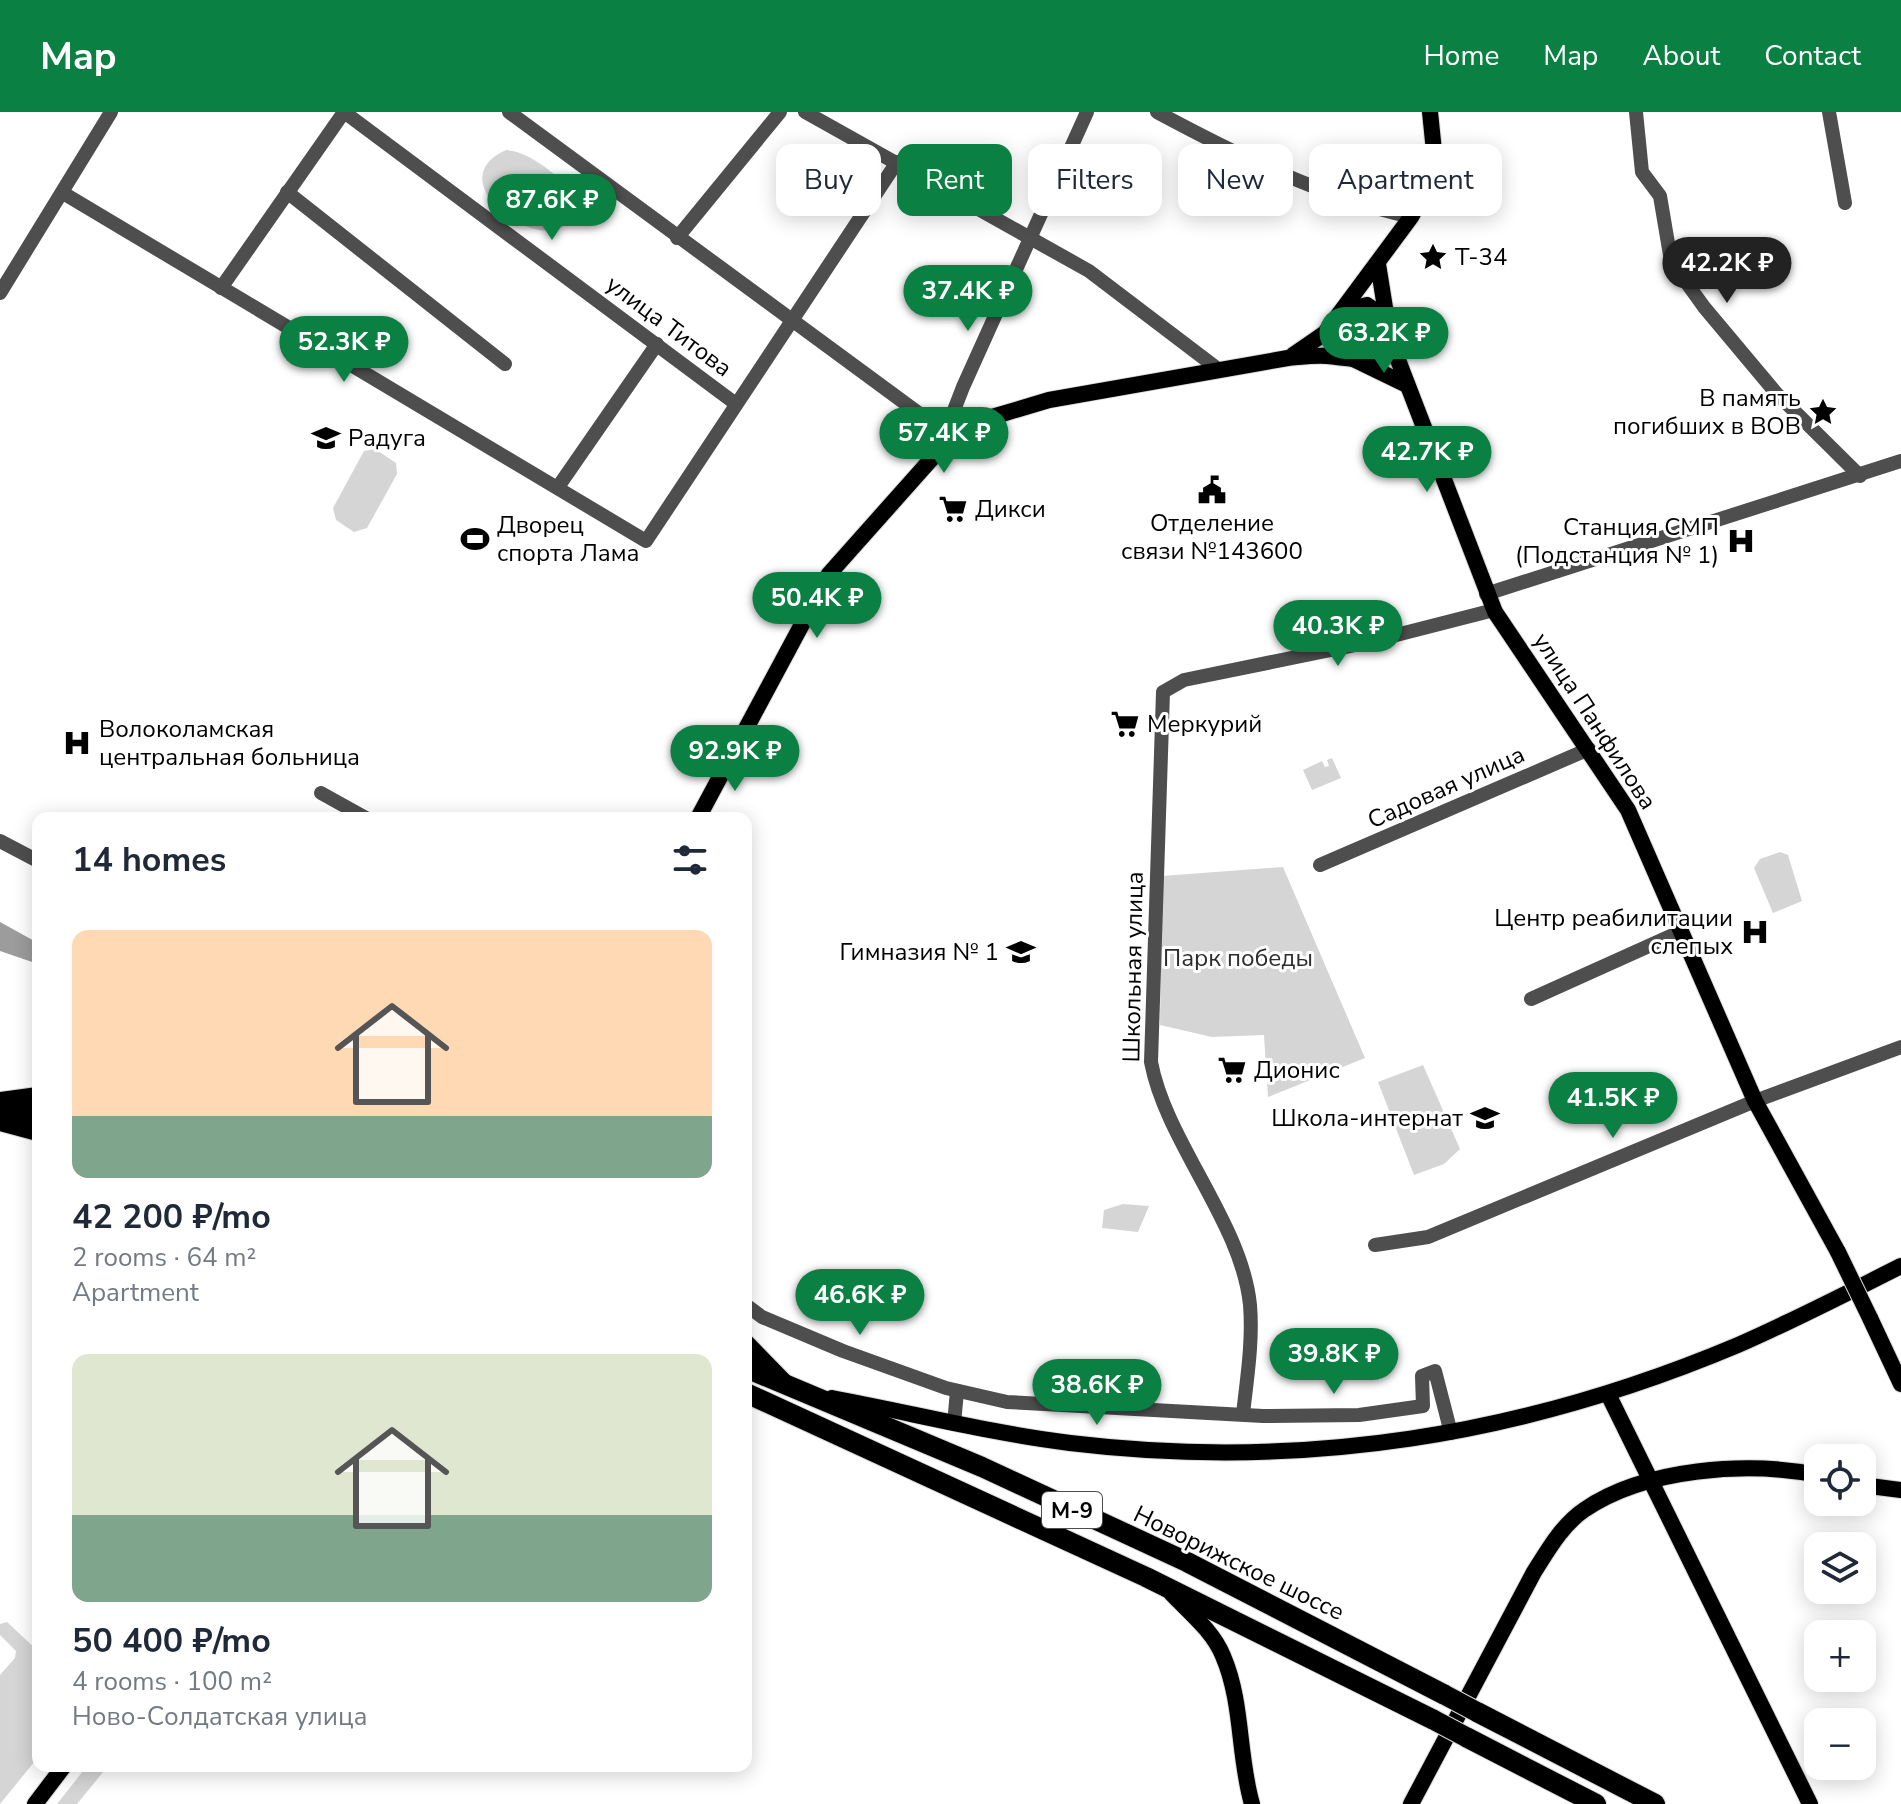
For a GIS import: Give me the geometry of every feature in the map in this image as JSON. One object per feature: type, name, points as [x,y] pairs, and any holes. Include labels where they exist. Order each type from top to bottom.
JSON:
[{"type":"highway","points":[[0,1102],[32,1111]]},
{"type":"highway","points":[[0,1121],[32,1129]]},
{"type":"highway","name":"Новорижское шоссе","points":[[752,1370],[982,1467],[1187,1562],[1655,1804]]},
{"type":"highway","name":"М-9","points":[[753,1396],[1168,1588],[1596,1804]]},
{"type":"main road","points":[[1288,358],[1318,339],[1340,315],[1411,217],[1431,179],[1435,161],[1430,112]]},
{"type":"main road","name":"улица Панфилова","points":[[1378,264],[1390,339],[1486,594],[1628,810],[1755,1101],[1838,1252],[1901,1384]]},
{"type":"main road","points":[[1340,315],[1367,305],[1387,320]]},
{"type":"main road","points":[[1340,315],[1335,343],[1352,360],[1407,385]]},
{"type":"main road","points":[[701,812],[829,574],[951,437],[992,417],[1049,400],[1288,358],[1317,355],[1364,361],[1377,356],[1390,339]]},
{"type":"main road","points":[[0,1102],[32,1096]]},
{"type":"main road","points":[[807,1393],[954,1424],[1073,1443],[1174,1451],[1327,1449],[1509,1422],[1608,1394],[1739,1344],[1901,1266]]},
{"type":"main road","name":"М-9","points":[[752,1348],[788,1385]]},
{"type":"main road","points":[[1608,1394],[1810,1804]]},
{"type":"main road","points":[[1411,1804],[1552,1543],[1584,1510],[1654,1483],[1732,1467],[1804,1472]]},
{"type":"main road","points":[[1876,1487],[1901,1490]]},
{"type":"main road","points":[[1168,1588],[1222,1653],[1229,1674],[1245,1779],[1252,1804]]},
{"type":"main road","points":[[35,1804],[59,1772]]},
{"type":"street","points":[[0,293],[111,112]]},
{"type":"street","points":[[221,288],[344,112]]},
{"type":"street","name":"улица Титова","points":[[344,112],[736,404]]},
{"type":"street","points":[[509,112],[791,323],[951,437]]},
{"type":"street","points":[[677,238],[780,112]]},
{"type":"street","points":[[63,193],[646,541],[897,162],[805,112]]},
{"type":"street","points":[[951,437],[951,418],[959,398],[1087,112]]},
{"type":"street","points":[[1157,112],[1275,171],[1376,209],[1411,217]]},
{"type":"street","points":[[1636,112],[1642,172],[1660,196],[1671,261],[1704,307],[1776,393],[1860,476]]},
{"type":"street","points":[[1829,112],[1845,203]]},
{"type":"street","points":[[287,192],[505,364]]},
{"type":"street","points":[[992,216],[1089,271],[1218,369]]},
{"type":"street","points":[[558,487],[657,344]]},
{"type":"street","points":[[1486,594],[1901,461]]},
{"type":"street","name":"Школьная улица","points":[[1243,1414],[1250,1343],[1250,1302],[1224,1228],[1164,1108],[1151,1062],[1163,692],[1184,680],[1365,643],[1494,610]]},
{"type":"street","name":"Садовая улица","points":[[1320,865],[1589,749]]},
{"type":"street","points":[[321,793],[355,812]]},
{"type":"street","points":[[0,841],[32,858]]},
{"type":"street","points":[[1531,999],[1682,931]]},
{"type":"street","points":[[1375,1245],[1428,1237],[1755,1101],[1901,1047]]},
{"type":"street","points":[[752,1310],[762,1317],[843,1351],[957,1391],[1007,1402],[1049,1406],[1359,1415],[1420,1408],[1424,1404],[1422,1376],[1435,1371],[1451,1433]]},
{"type":"street","points":[[954,1424],[957,1391]]},
{"type":"green space","points":[[506,150],[534,160],[576,194],[570,219],[555,230],[533,229],[511,219],[493,203],[483,185],[486,166]]},
{"type":"green space","points":[[1361,314],[1375,319],[1380,333],[1375,347],[1361,352],[1347,347],[1342,333],[1347,319]]},
{"type":"green space","points":[[375,449],[396,463],[397,474],[367,528],[354,532],[336,520],[333,508],[364,451]]},
{"type":"green space","points":[[1332,758],[1341,778],[1312,790],[1303,770],[1322,761],[1325,767],[1329,766],[1327,760]]},
{"type":"green space","points":[[1780,852],[1788,855],[1802,901],[1773,913],[1754,868],[1760,859]]},
{"type":"green space","name":"Парк победы","points":[[1283,867],[1365,1058],[1268,1097],[1264,1035],[1212,1037],[1160,1025],[1162,876]]},
{"type":"green space","points":[[1423,1065],[1460,1149],[1444,1164],[1414,1175],[1378,1082]]},
{"type":"green space","points":[[1123,1204],[1149,1206],[1138,1232],[1102,1228],[1104,1210]]},
{"type":"green space","points":[[7,1622],[32,1645],[32,1765],[0,1804],[0,1675],[15,1658],[16,1651],[0,1635],[0,1624]]},
{"type":"green space","points":[[82,1772],[103,1772],[77,1804],[57,1804]]},
{"type":"shaded area","points":[[0,922],[32,940],[32,962],[0,951]]},
{"type":"place","name":"Т-34","points":[[1433,257]]},
{"type":"place","name":"В память погибших в ВОВ","points":[[1823,412]]},
{"type":"place","name":"Радуга","points":[[326,438]]},
{"type":"place","name":"Отделение связи №143600","points":[[1212,490]]},
{"type":"place","name":"Дикси","points":[[953,509]]},
{"type":"place","name":"Дворец спорта Лама","points":[[475,539]]},
{"type":"place","name":"Станция СМП (Подстанция № 1)","points":[[1741,541]]},
{"type":"place","name":"Меркурий","points":[[1125,724]]},
{"type":"place","name":"Волоколамская центральная больница","points":[[77,743]]},
{"type":"place","name":"Центр реабилитации слепых","points":[[1755,932]]},
{"type":"place","name":"Гимназия № 1","points":[[1021,952]]},
{"type":"place","name":"Дионис","points":[[1232,1070]]},
{"type":"place","name":"Школа-интернат","points":[[1485,1118]]}]
